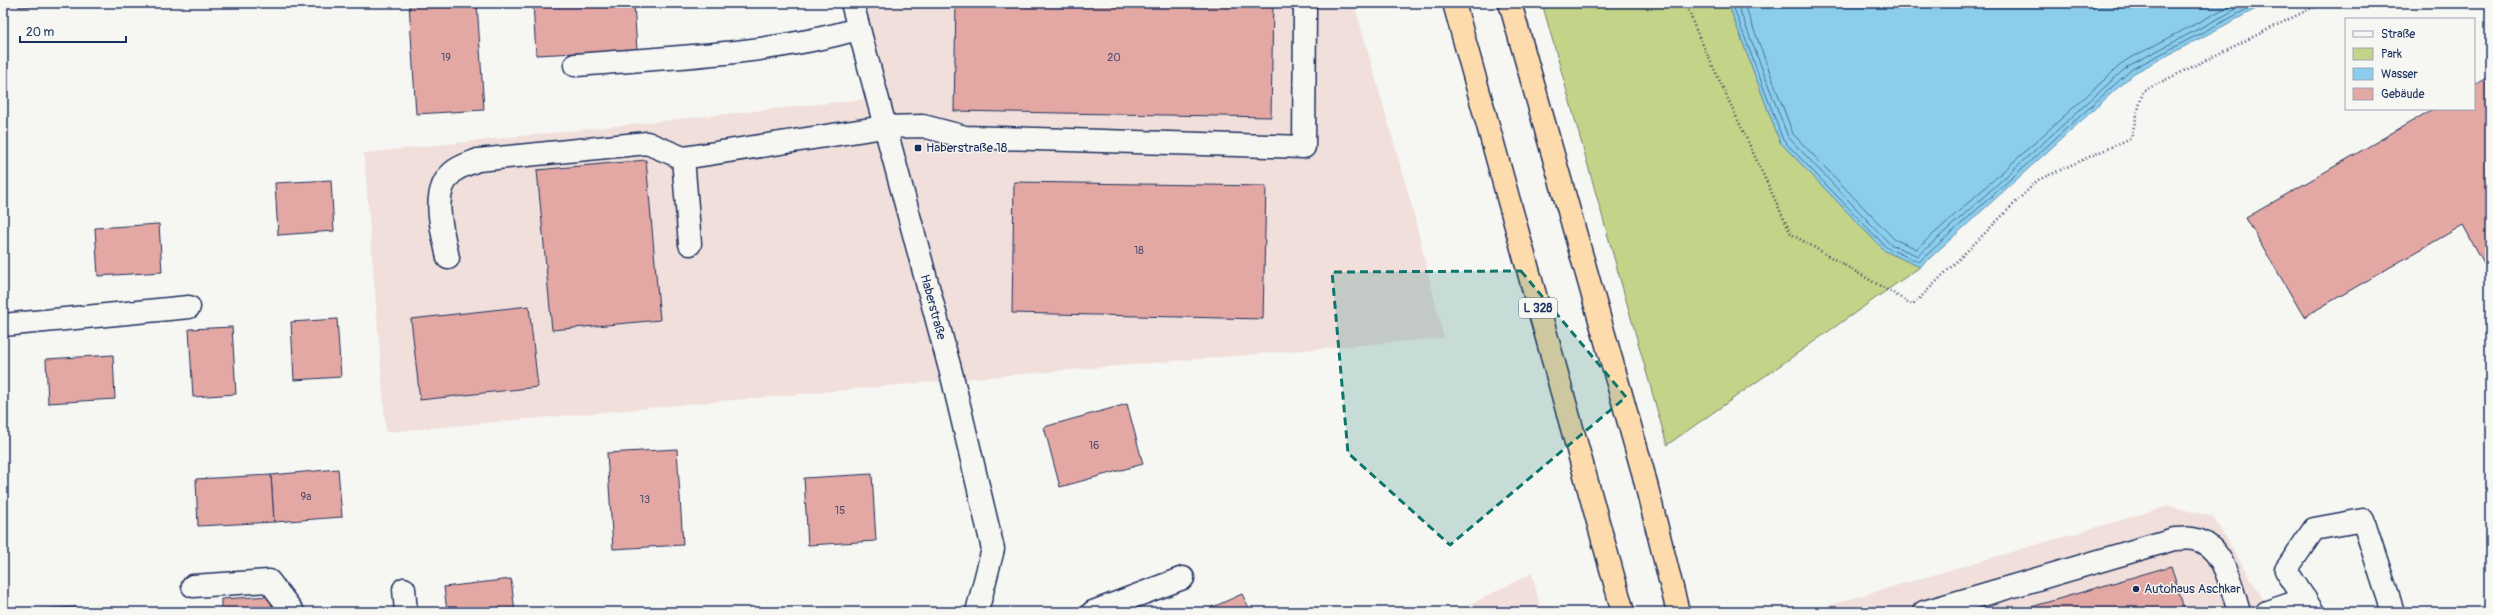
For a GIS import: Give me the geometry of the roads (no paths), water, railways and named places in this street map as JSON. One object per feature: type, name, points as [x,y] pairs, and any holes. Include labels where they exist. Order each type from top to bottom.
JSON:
[{"type":"highway","name":"L 328","points":[[1454,3],[1623,612]]},
{"type":"highway","points":[[1510,3],[1643,472],[1678,612]]},
{"type":"street","name":"Haberstraße","points":[[852,3],[953,380],[993,549],[977,612]]},
{"type":"street","points":[[448,258],[440,210],[442,187],[453,172],[478,160],[647,142],[683,158],[884,127],[923,126],[965,137],[1304,147],[1305,10],[1303,3]]},
{"type":"street","points":[[575,65],[780,47],[822,40],[858,29]]},
{"type":"street","points":[[683,158],[690,244]]},
{"type":"street","points":[[3,325],[189,307]]},
{"type":"street","points":[[2267,612],[2309,605],[2286,570],[2314,529],[2363,520],[2393,612]]},
{"type":"street","points":[[1924,612],[2174,539],[2194,539],[2210,547],[2223,564],[2239,612]]},
{"type":"street","points":[[1093,612],[1182,578]]},
{"type":"street","points":[[193,586],[269,581],[293,612]]},
{"type":"street","points":[[404,589],[406,612]]},
{"type":"water","points":[[1728,3],[2267,3],[2134,73],[1920,267],[1885,251],[1780,142]]},
{"type":"place","name":"Haberstraße 18","points":[[918,148]]},
{"type":"place","name":"Autohaus Aschkar","points":[[2136,589]]}]
